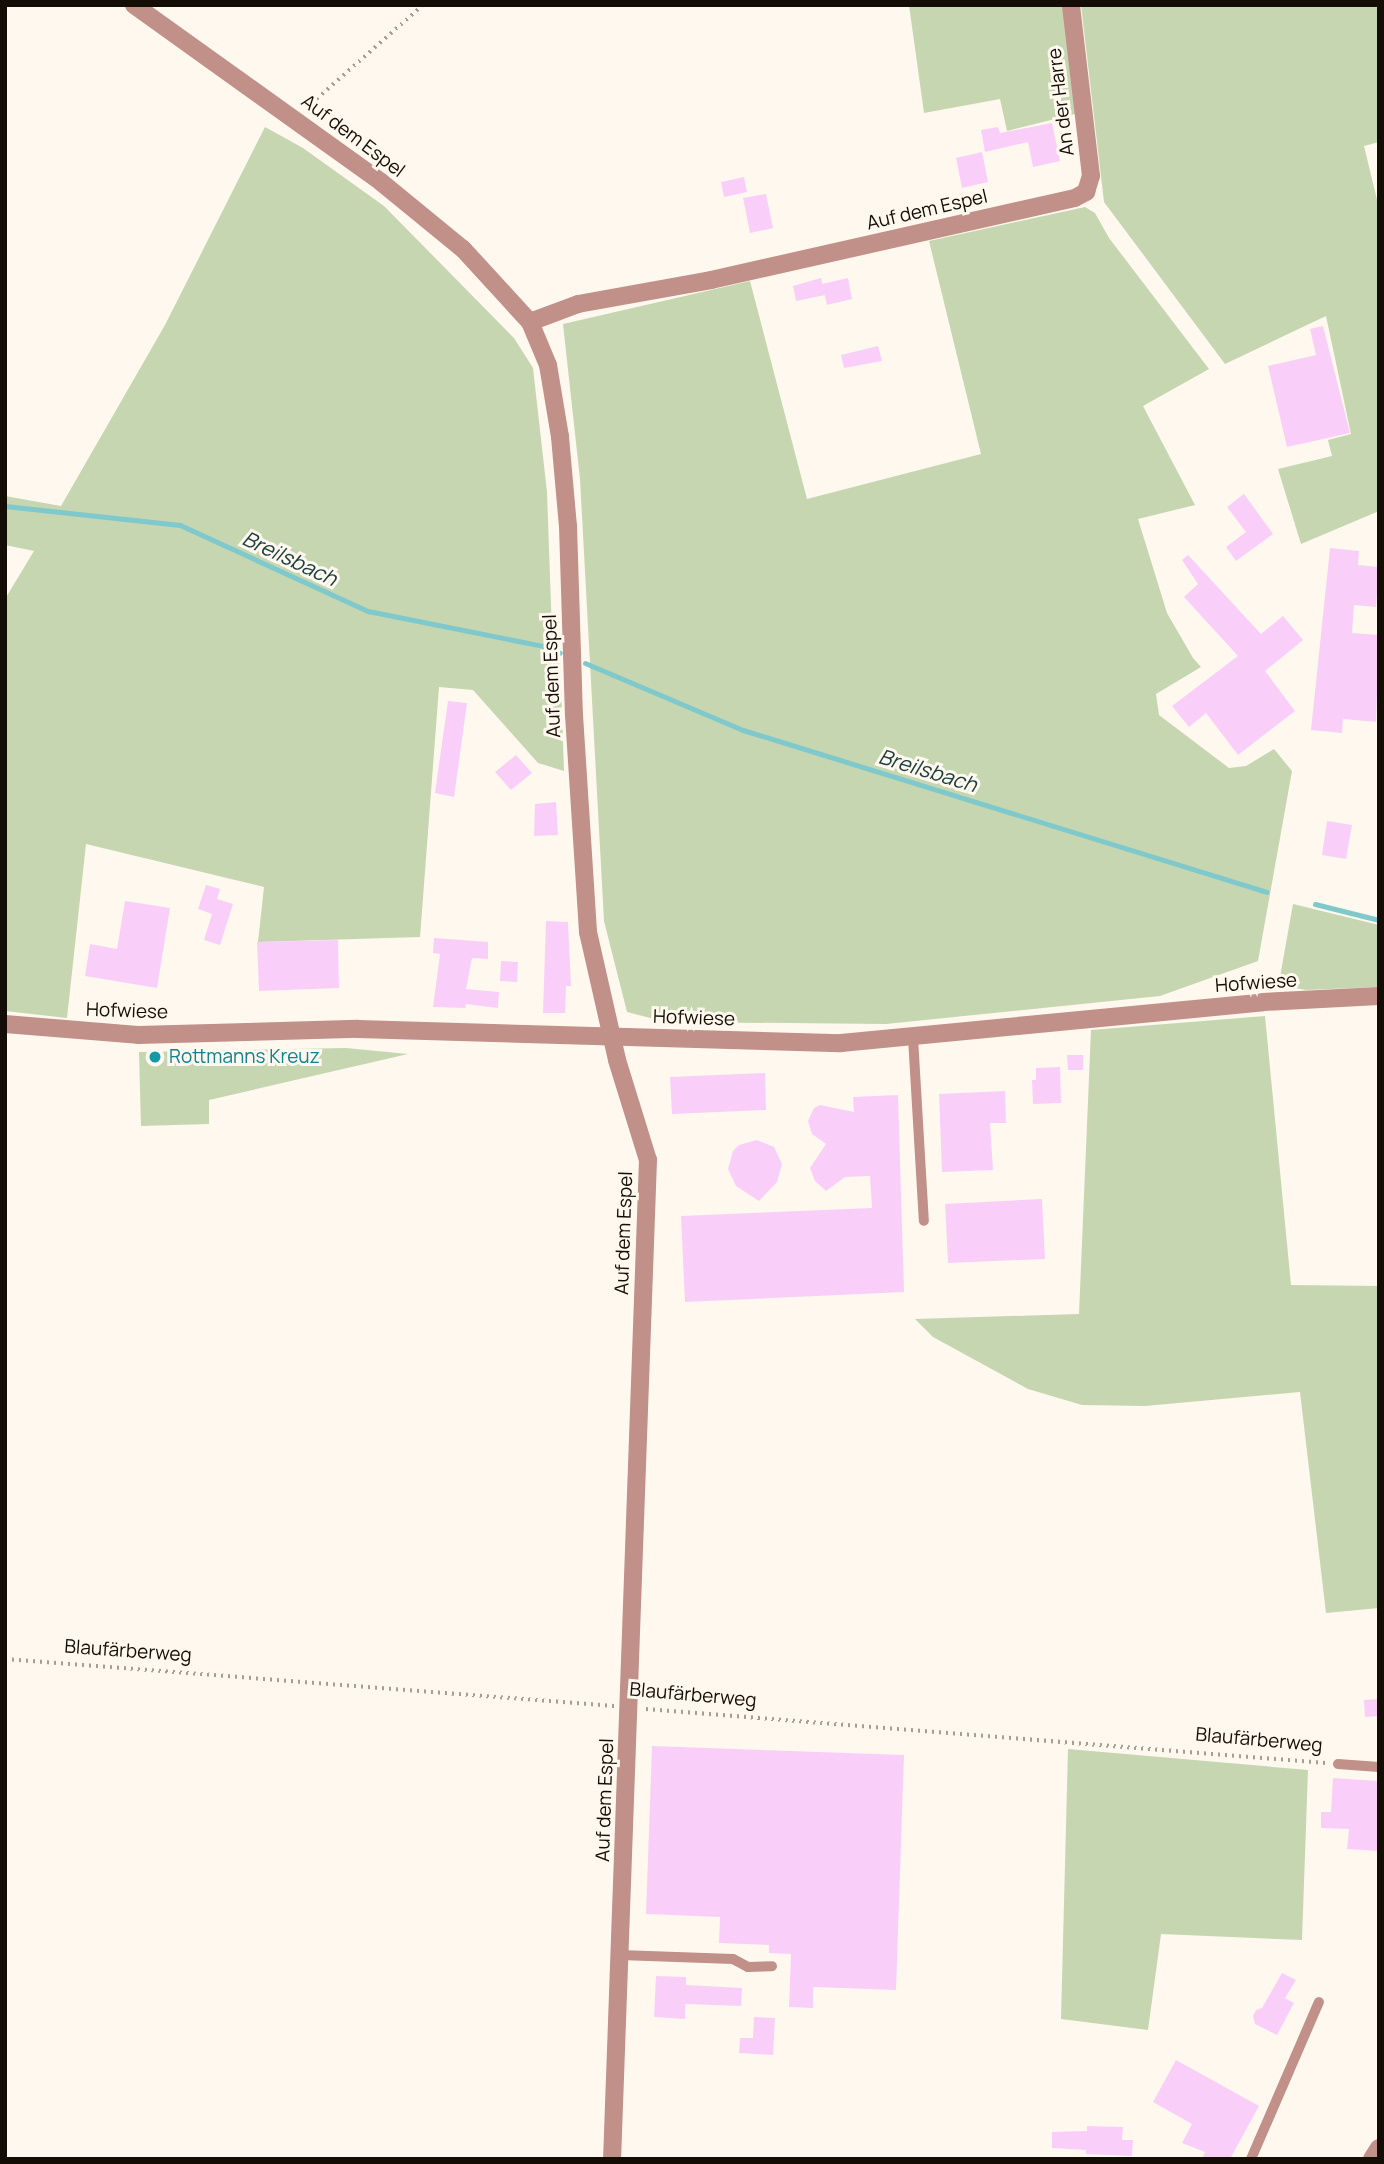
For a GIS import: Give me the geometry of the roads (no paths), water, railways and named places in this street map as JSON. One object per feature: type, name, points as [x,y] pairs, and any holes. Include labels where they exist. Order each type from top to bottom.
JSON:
[{"type":"street","name":"Auf dem Espel","points":[[134,5],[381,182],[463,249],[530,322],[548,365],[560,437],[568,526],[574,715],[588,932],[612,1035],[648,1160],[612,2159]]},
{"type":"street","name":"An der Harre","points":[[1070,5],[1091,176],[1086,192]]},
{"type":"street","name":"Auf dem Espel","points":[[530,322],[578,304],[711,280],[1075,198],[1086,192]]},
{"type":"street","name":"Hofwiese","points":[[5,1024],[138,1035],[358,1029],[842,1042],[913,1038],[1263,1002],[1379,996]]},
{"type":"street","points":[[1373,2159],[1379,2148]]},
{"type":"lane","points":[[913,1038],[924,1221]]},
{"type":"lane","name":"Blaufärberweg","points":[[1338,1764],[1379,1767]]},
{"type":"lane","points":[[620,1955],[733,1959],[748,1967],[772,1966]]},
{"type":"lane","points":[[1251,2159],[1319,2002]]},
{"type":"waterway","name":"Breilsbach","points":[[5,506],[180,525],[368,611],[543,646],[560,653]]},
{"type":"waterway","name":"Breilsbach","points":[[585,663],[743,730],[1267,892]]},
{"type":"waterway","name":"Breilsbach","points":[[1315,904],[1379,920]]},
{"type":"place","name":"Rottmanns Kreuz","points":[[155,1057]]}]
